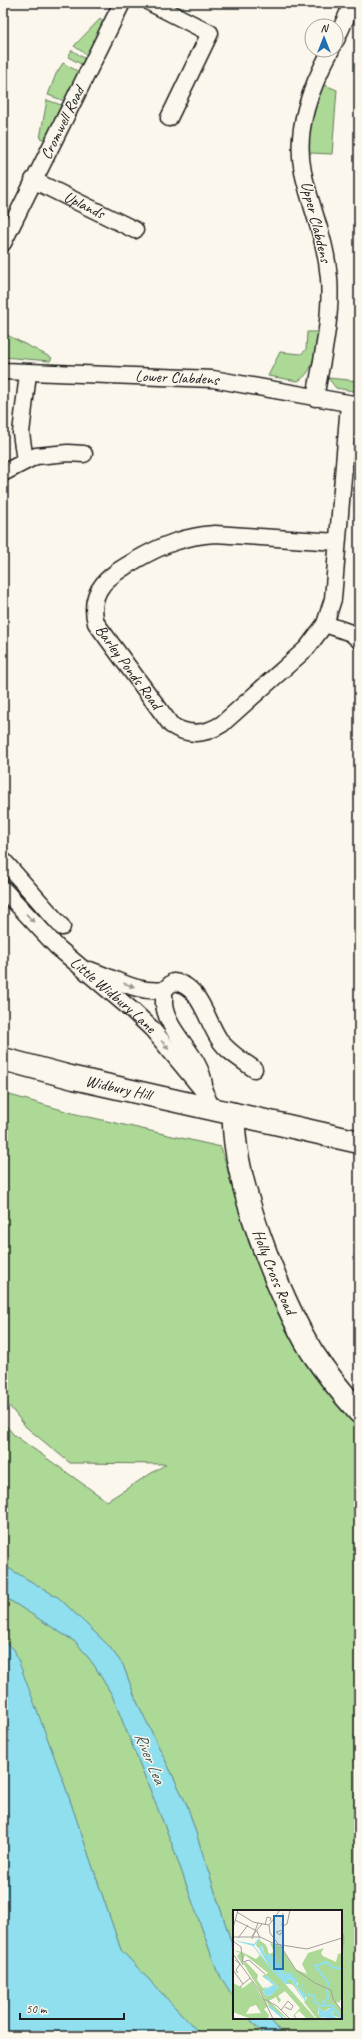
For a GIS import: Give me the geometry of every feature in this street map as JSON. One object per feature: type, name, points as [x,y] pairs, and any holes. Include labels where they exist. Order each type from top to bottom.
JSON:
[{"type":"main road","name":"Widbury Hill","points":[[3,1059],[74,1078],[208,1101],[234,1114],[359,1142]]},
{"type":"main road","name":"Holly Cross Road","points":[[234,1114],[233,1130],[240,1167],[252,1212],[288,1306],[312,1352],[342,1393],[359,1412]]},
{"type":"street","name":"Cromwell Road","points":[[3,243],[122,3]]},
{"type":"street","points":[[151,3],[210,33],[169,118]]},
{"type":"street","points":[[344,22],[351,3]]},
{"type":"street","name":"Upper Clabdens","points":[[315,398],[328,322],[329,279],[324,242],[303,171],[301,144],[308,101],[314,84],[327,58]]},
{"type":"street","name":"Uplands","points":[[33,180],[135,230]]},
{"type":"street","name":"Lower Clabdens","points":[[3,371],[213,380],[354,404]]},
{"type":"street","points":[[25,461],[21,433],[28,373]]},
{"type":"street","name":"Barley Ponds Road","points":[[337,542],[215,534],[184,538],[150,551],[108,578],[102,585],[96,597],[94,610],[96,623],[164,719],[178,730],[195,733],[213,729],[222,724],[307,648],[325,624],[333,599],[337,542],[354,404]]},
{"type":"street","points":[[3,473],[36,456],[68,453],[84,454]]},
{"type":"street","points":[[325,624],[350,633],[359,640]]},
{"type":"street","points":[[3,860],[62,927]]},
{"type":"street","name":"Little Widbury Lane","points":[[3,890],[57,947],[133,1011],[152,1029],[208,1101]]},
{"type":"street","points":[[79,966],[139,988],[155,991],[164,990],[173,982],[181,983],[188,987],[198,999],[220,1040],[232,1053],[254,1069]]},
{"type":"street","points":[[164,990],[164,1006],[173,1026],[203,1079],[208,1101]]},
{"type":"green space","points":[[100,19],[104,23],[87,55],[74,46]]},
{"type":"green space","points":[[72,50],[85,59],[83,65],[68,57]]},
{"type":"green space","points":[[63,63],[79,72],[65,101],[48,95],[56,74]]},
{"type":"green space","points":[[320,83],[337,90],[332,154],[311,153],[307,151],[307,137]]},
{"type":"green space","points":[[47,100],[61,105],[46,140],[40,138]]},
{"type":"green space","points":[[307,332],[318,332],[313,360],[304,377],[298,381],[268,376],[280,352],[301,354],[306,350]]},
{"type":"green space","points":[[3,333],[52,358],[50,361],[3,357]]},
{"type":"green space","points":[[328,378],[359,381],[359,392],[336,388]]},
{"type":"green space","points":[[3,1093],[76,1114],[221,1147],[249,1243],[271,1295],[327,1390],[359,1428],[359,2036],[284,2036],[270,2019],[342,2019],[342,1910],[233,1910],[233,1948],[187,1805],[136,1700],[123,1665],[108,1645],[59,1598],[3,1565],[3,1422],[14,1435],[107,1501],[166,1464],[70,1463],[26,1427],[3,1398]]},
{"type":"green space","points":[[3,1596],[77,1643],[94,1665],[112,1695],[172,1844],[217,1971],[233,1996],[233,2019],[250,2019],[264,2036],[202,2036],[121,1950],[64,1783],[14,1650],[3,1641]]},
{"type":"water","name":"River Lea","points":[[3,1565],[59,1598],[108,1645],[123,1665],[136,1700],[187,1805],[233,1948],[233,1996],[217,1971],[172,1844],[112,1695],[94,1665],[77,1643],[3,1596]]},
{"type":"water","points":[[3,1641],[14,1649],[64,1783],[121,1950],[202,2036],[3,2036]]},
{"type":"water","points":[[250,2019],[270,2019],[284,2036],[264,2036]]}]
